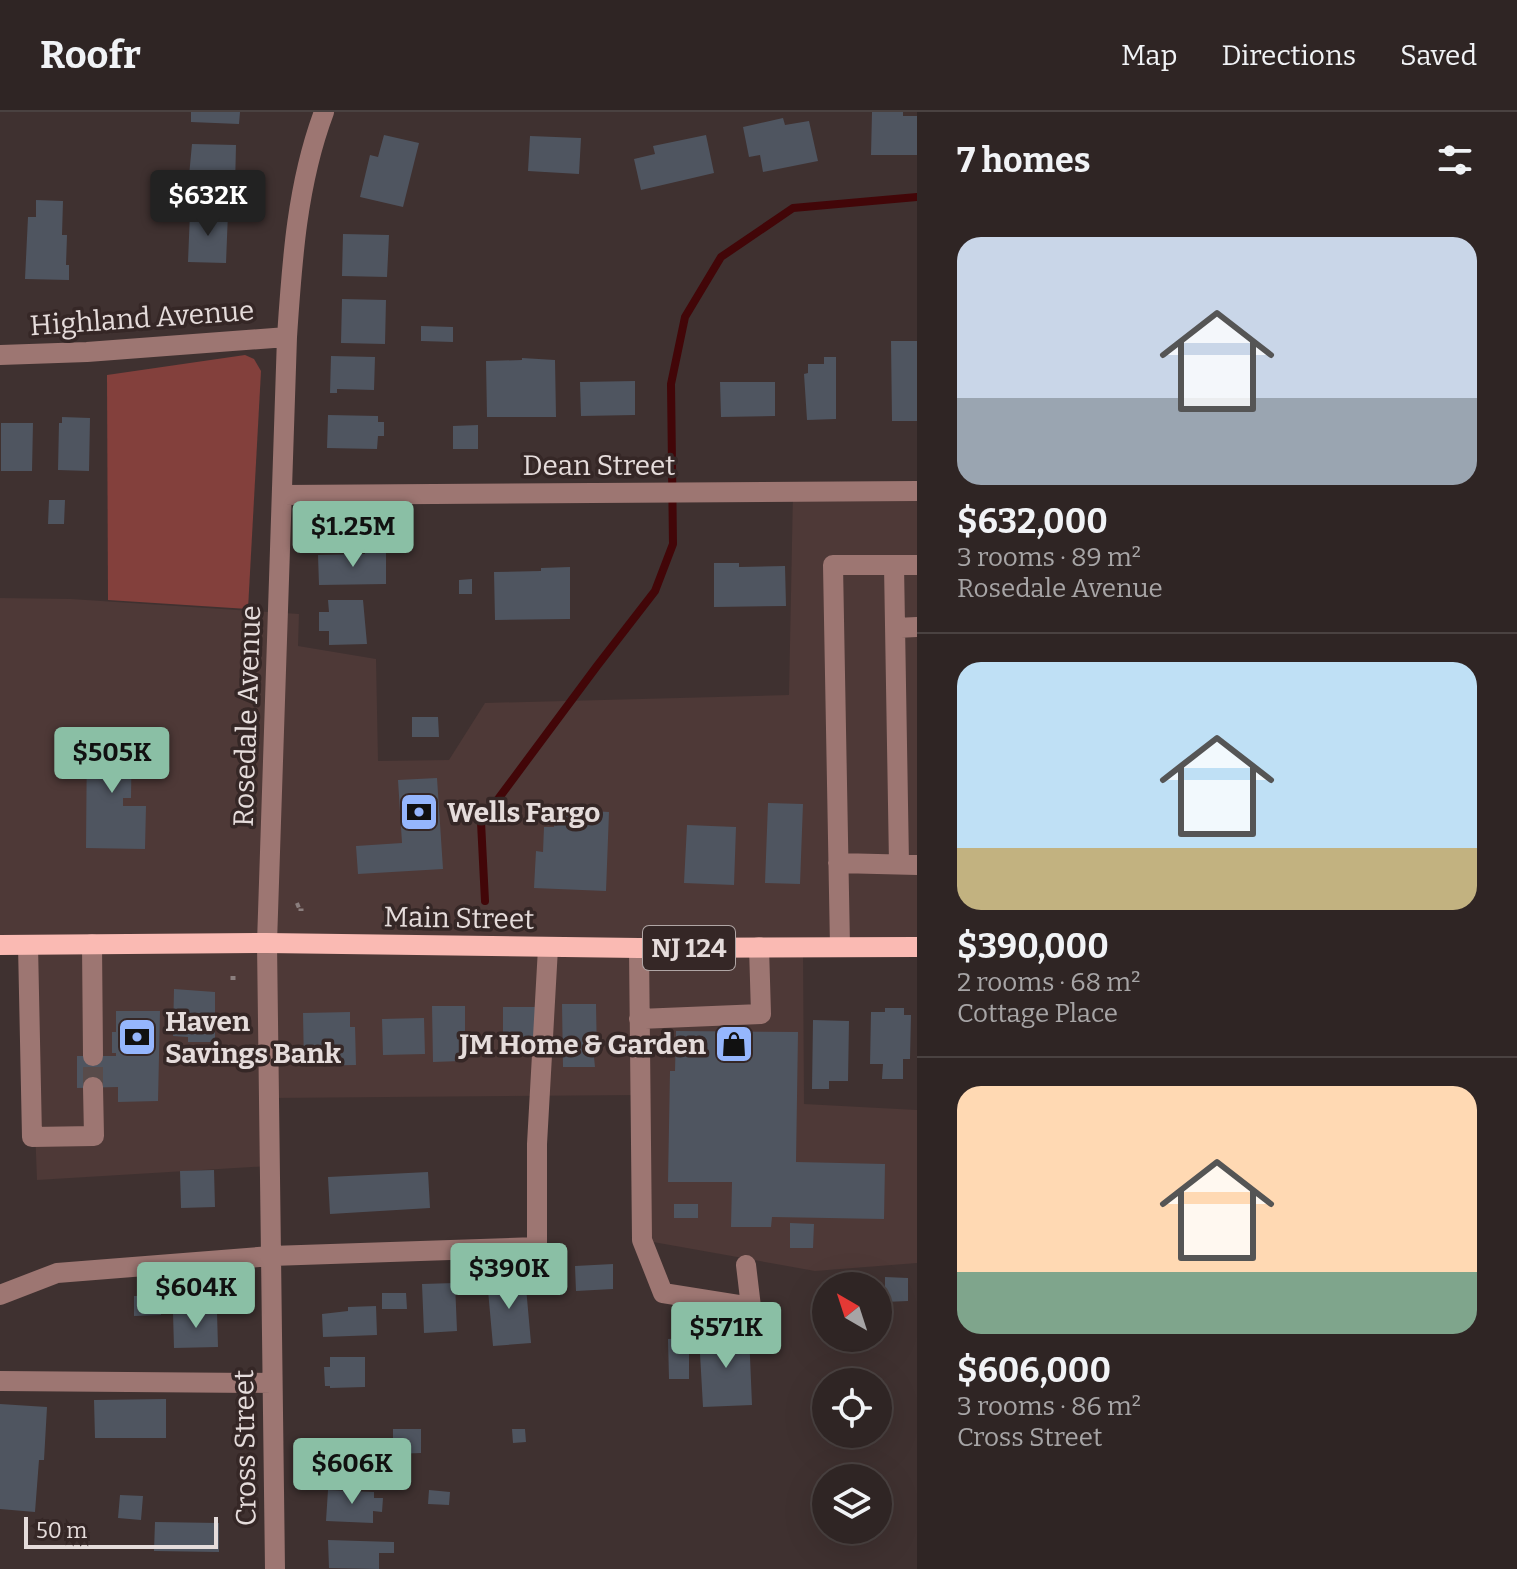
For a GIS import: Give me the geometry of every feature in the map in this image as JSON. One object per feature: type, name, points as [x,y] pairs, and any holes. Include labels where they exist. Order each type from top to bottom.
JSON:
[{"type":"main road","name":"Main Street","points":[[0,945],[267,943],[548,948],[917,947]]},
{"type":"street","name":"Rosedale Avenue","points":[[267,943],[287,337],[293,252],[302,187],[324,112]]},
{"type":"street","name":"Highland Avenue","points":[[0,355],[87,352],[287,337]]},
{"type":"street","name":"Dean Street","points":[[282,495],[917,491]]},
{"type":"street","points":[[840,947],[833,565],[917,565]]},
{"type":"street","points":[[838,863],[908,864],[907,628],[894,565]]},
{"type":"street","name":"Cross Street","points":[[267,943],[275,1569]]},
{"type":"street","points":[[92,944],[93,1056]]},
{"type":"street","points":[[28,945],[32,1137],[94,1136],[93,1087]]},
{"type":"street","points":[[639,1019],[761,1014],[759,947]]},
{"type":"street","points":[[0,1295],[57,1273],[271,1256],[537,1247],[537,1144],[548,948]]},
{"type":"street","points":[[639,948],[642,1240],[663,1293],[751,1307],[746,1265]]},
{"type":"street","points":[[0,1381],[272,1383]]},
{"type":"shaded area","points":[[245,355],[254,359],[261,371],[248,609],[108,600],[107,375]]},
{"type":"shaded area","points":[[917,491],[917,947],[803,948],[804,1104],[917,1110],[917,1263],[815,1271],[642,1240],[640,1095],[270,1098],[270,1166],[37,1180],[28,945],[0,945],[0,598],[71,599],[299,614],[298,646],[376,659],[378,761],[449,760],[485,703],[789,695],[793,492]]},
{"type":"building","points":[[191,112],[240,112],[239,124],[191,122]]},
{"type":"building","points":[[872,112],[903,112],[903,116],[917,116],[917,155],[871,155]]},
{"type":"building","points":[[783,118],[785,125],[809,121],[818,161],[763,172],[760,155],[749,157],[743,127]]},
{"type":"building","points":[[384,135],[419,143],[403,207],[360,197],[370,155],[378,157]]},
{"type":"building","points":[[706,135],[714,173],[641,190],[634,159],[655,154],[653,146]]},
{"type":"building","points":[[530,136],[581,138],[579,174],[528,171]]},
{"type":"building","points":[[192,144],[236,145],[235,188],[219,187],[220,177],[189,176]]},
{"type":"building","points":[[36,200],[63,201],[62,235],[67,235],[69,280],[25,279],[28,217],[36,217]]},
{"type":"building","points":[[190,212],[228,213],[226,263],[188,262]]},
{"type":"building","points":[[343,234],[389,235],[387,277],[342,276]]},
{"type":"building","points":[[342,299],[386,300],[385,344],[341,343]]},
{"type":"building","points":[[421,326],[453,327],[453,342],[421,341]]},
{"type":"building","points":[[891,341],[917,341],[917,421],[892,421]]},
{"type":"building","points":[[331,356],[375,357],[374,390],[337,389],[337,393],[330,393]]},
{"type":"building","points":[[824,357],[836,357],[836,419],[807,420],[804,374],[808,373],[808,364],[824,364]]},
{"type":"building","points":[[522,358],[555,360],[556,417],[487,417],[486,361]]},
{"type":"building","points":[[635,381],[635,415],[581,416],[580,382]]},
{"type":"building","points":[[720,382],[775,382],[775,416],[721,417]]},
{"type":"building","points":[[328,415],[378,416],[378,422],[384,422],[384,436],[378,436],[377,449],[327,448]]},
{"type":"building","points":[[62,417],[90,418],[89,471],[58,470],[59,423],[62,423]]},
{"type":"building","points":[[1,423],[33,423],[32,471],[1,471]]},
{"type":"building","points":[[478,425],[478,449],[453,449],[453,426]]},
{"type":"building","points":[[49,500],[65,500],[64,524],[48,524]]},
{"type":"building","points":[[365,550],[386,550],[386,584],[319,585],[318,555],[365,554]]},
{"type":"building","points":[[714,563],[739,563],[739,567],[785,566],[786,606],[714,607]]},
{"type":"building","points":[[570,567],[570,619],[495,620],[494,572]]},
{"type":"building","points":[[472,579],[472,594],[459,594],[459,580]]},
{"type":"building","points":[[328,600],[363,600],[367,644],[329,645],[329,631],[319,631],[319,612],[329,612]]},
{"type":"building","points":[[412,717],[438,717],[439,737],[412,737]]},
{"type":"building","points":[[87,734],[132,735],[131,798],[123,798],[123,806],[146,806],[145,849],[86,848]]},
{"type":"building","name":"Wells Fargo","points":[[437,778],[443,869],[358,874],[356,846],[402,843],[398,780]]},
{"type":"building","points":[[768,803],[803,804],[800,884],[765,883]]},
{"type":"building","points":[[555,809],[609,812],[606,891],[534,888],[536,851],[543,852],[544,827],[554,827]]},
{"type":"building","points":[[687,825],[736,827],[734,885],[684,883]]},
{"type":"building","points":[[174,989],[215,992],[215,1042],[188,1042],[188,1037],[173,1036]]},
{"type":"building","points":[[562,1004],[596,1004],[595,1067],[563,1067]]},
{"type":"building","points":[[432,1006],[465,1006],[465,1049],[461,1049],[461,1061],[433,1062]]},
{"type":"building","points":[[503,1007],[536,1007],[537,1047],[503,1047]]},
{"type":"building","points":[[885,1008],[904,1008],[904,1015],[911,1015],[910,1059],[903,1059],[903,1079],[882,1079],[883,1064],[870,1064],[871,1012],[885,1012]]},
{"type":"building","points":[[116,1011],[160,1011],[158,1101],[118,1102],[118,1087],[77,1088],[77,1056],[116,1056],[112,1053],[112,1032],[116,1032]]},
{"type":"building","points":[[350,1012],[350,1027],[355,1027],[356,1065],[304,1066],[303,1013]]},
{"type":"building","points":[[424,1018],[425,1054],[383,1055],[382,1019]]},
{"type":"building","points":[[813,1020],[849,1021],[848,1081],[829,1081],[829,1089],[812,1089]]},
{"type":"building","points":[[676,1031],[798,1032],[796,1162],[885,1164],[884,1219],[772,1217],[771,1227],[731,1227],[732,1182],[668,1182],[670,1071],[675,1071]]},
{"type":"building","points":[[214,1170],[215,1207],[181,1208],[180,1171]]},
{"type":"building","points":[[428,1172],[430,1208],[330,1214],[328,1177]]},
{"type":"building","points":[[674,1204],[698,1204],[698,1218],[674,1218]]},
{"type":"building","points":[[790,1223],[814,1224],[813,1248],[790,1248]]},
{"type":"building","points":[[613,1264],[613,1289],[576,1291],[575,1266]]},
{"type":"building","points":[[525,1276],[531,1343],[493,1346],[487,1279]]},
{"type":"building","points":[[892,1277],[908,1278],[908,1301],[892,1302]]},
{"type":"building","points":[[455,1283],[457,1331],[424,1333],[422,1284]]},
{"type":"building","points":[[382,1293],[406,1293],[407,1309],[382,1309]]},
{"type":"building","points":[[134,1296],[161,1296],[161,1315],[134,1316]]},
{"type":"building","points":[[376,1306],[377,1335],[323,1337],[322,1314],[348,1311],[348,1307]]},
{"type":"building","points":[[217,1312],[218,1347],[174,1348],[173,1313]]},
{"type":"building","points":[[697,1313],[699,1330],[682,1332],[680,1316]]},
{"type":"building","points":[[749,1333],[752,1405],[703,1407],[699,1336]]},
{"type":"building","points":[[689,1338],[689,1379],[669,1379],[668,1339]]},
{"type":"building","points":[[330,1357],[365,1357],[365,1387],[325,1386],[324,1367],[330,1367]]},
{"type":"building","points":[[166,1399],[166,1438],[95,1438],[94,1400]]},
{"type":"building","points":[[0,1404],[47,1407],[44,1460],[39,1460],[35,1512],[0,1509]]},
{"type":"building","points":[[393,1429],[421,1429],[421,1453],[393,1454]]},
{"type":"building","points":[[512,1429],[525,1429],[526,1442],[513,1443]]},
{"type":"building","points":[[383,1451],[382,1483],[333,1483],[333,1479],[327,1479],[327,1453]]},
{"type":"building","points":[[328,1490],[374,1492],[374,1498],[383,1498],[382,1512],[373,1511],[373,1523],[326,1521]]},
{"type":"building","points":[[429,1490],[450,1492],[449,1505],[428,1504]]},
{"type":"building","points":[[120,1495],[143,1496],[141,1520],[118,1518]]},
{"type":"building","points":[[155,1522],[219,1523],[219,1552],[154,1551]]},
{"type":"building","points":[[328,1540],[394,1542],[394,1553],[379,1553],[379,1569],[329,1568]]},
{"type":"waterway","points":[[485,901],[481,822],[655,591],[673,544],[671,384],[685,317],[721,257],[793,208],[917,197]]},
{"type":"tunnel","points":[[93,1056],[93,1087]]},
{"type":"place","name":"Wells Fargo","points":[[419,812]]},
{"type":"place","name":"Haven Savings Bank","points":[[137,1037]]},
{"type":"place","name":"JM Home & Garden","points":[[734,1044]]}]
